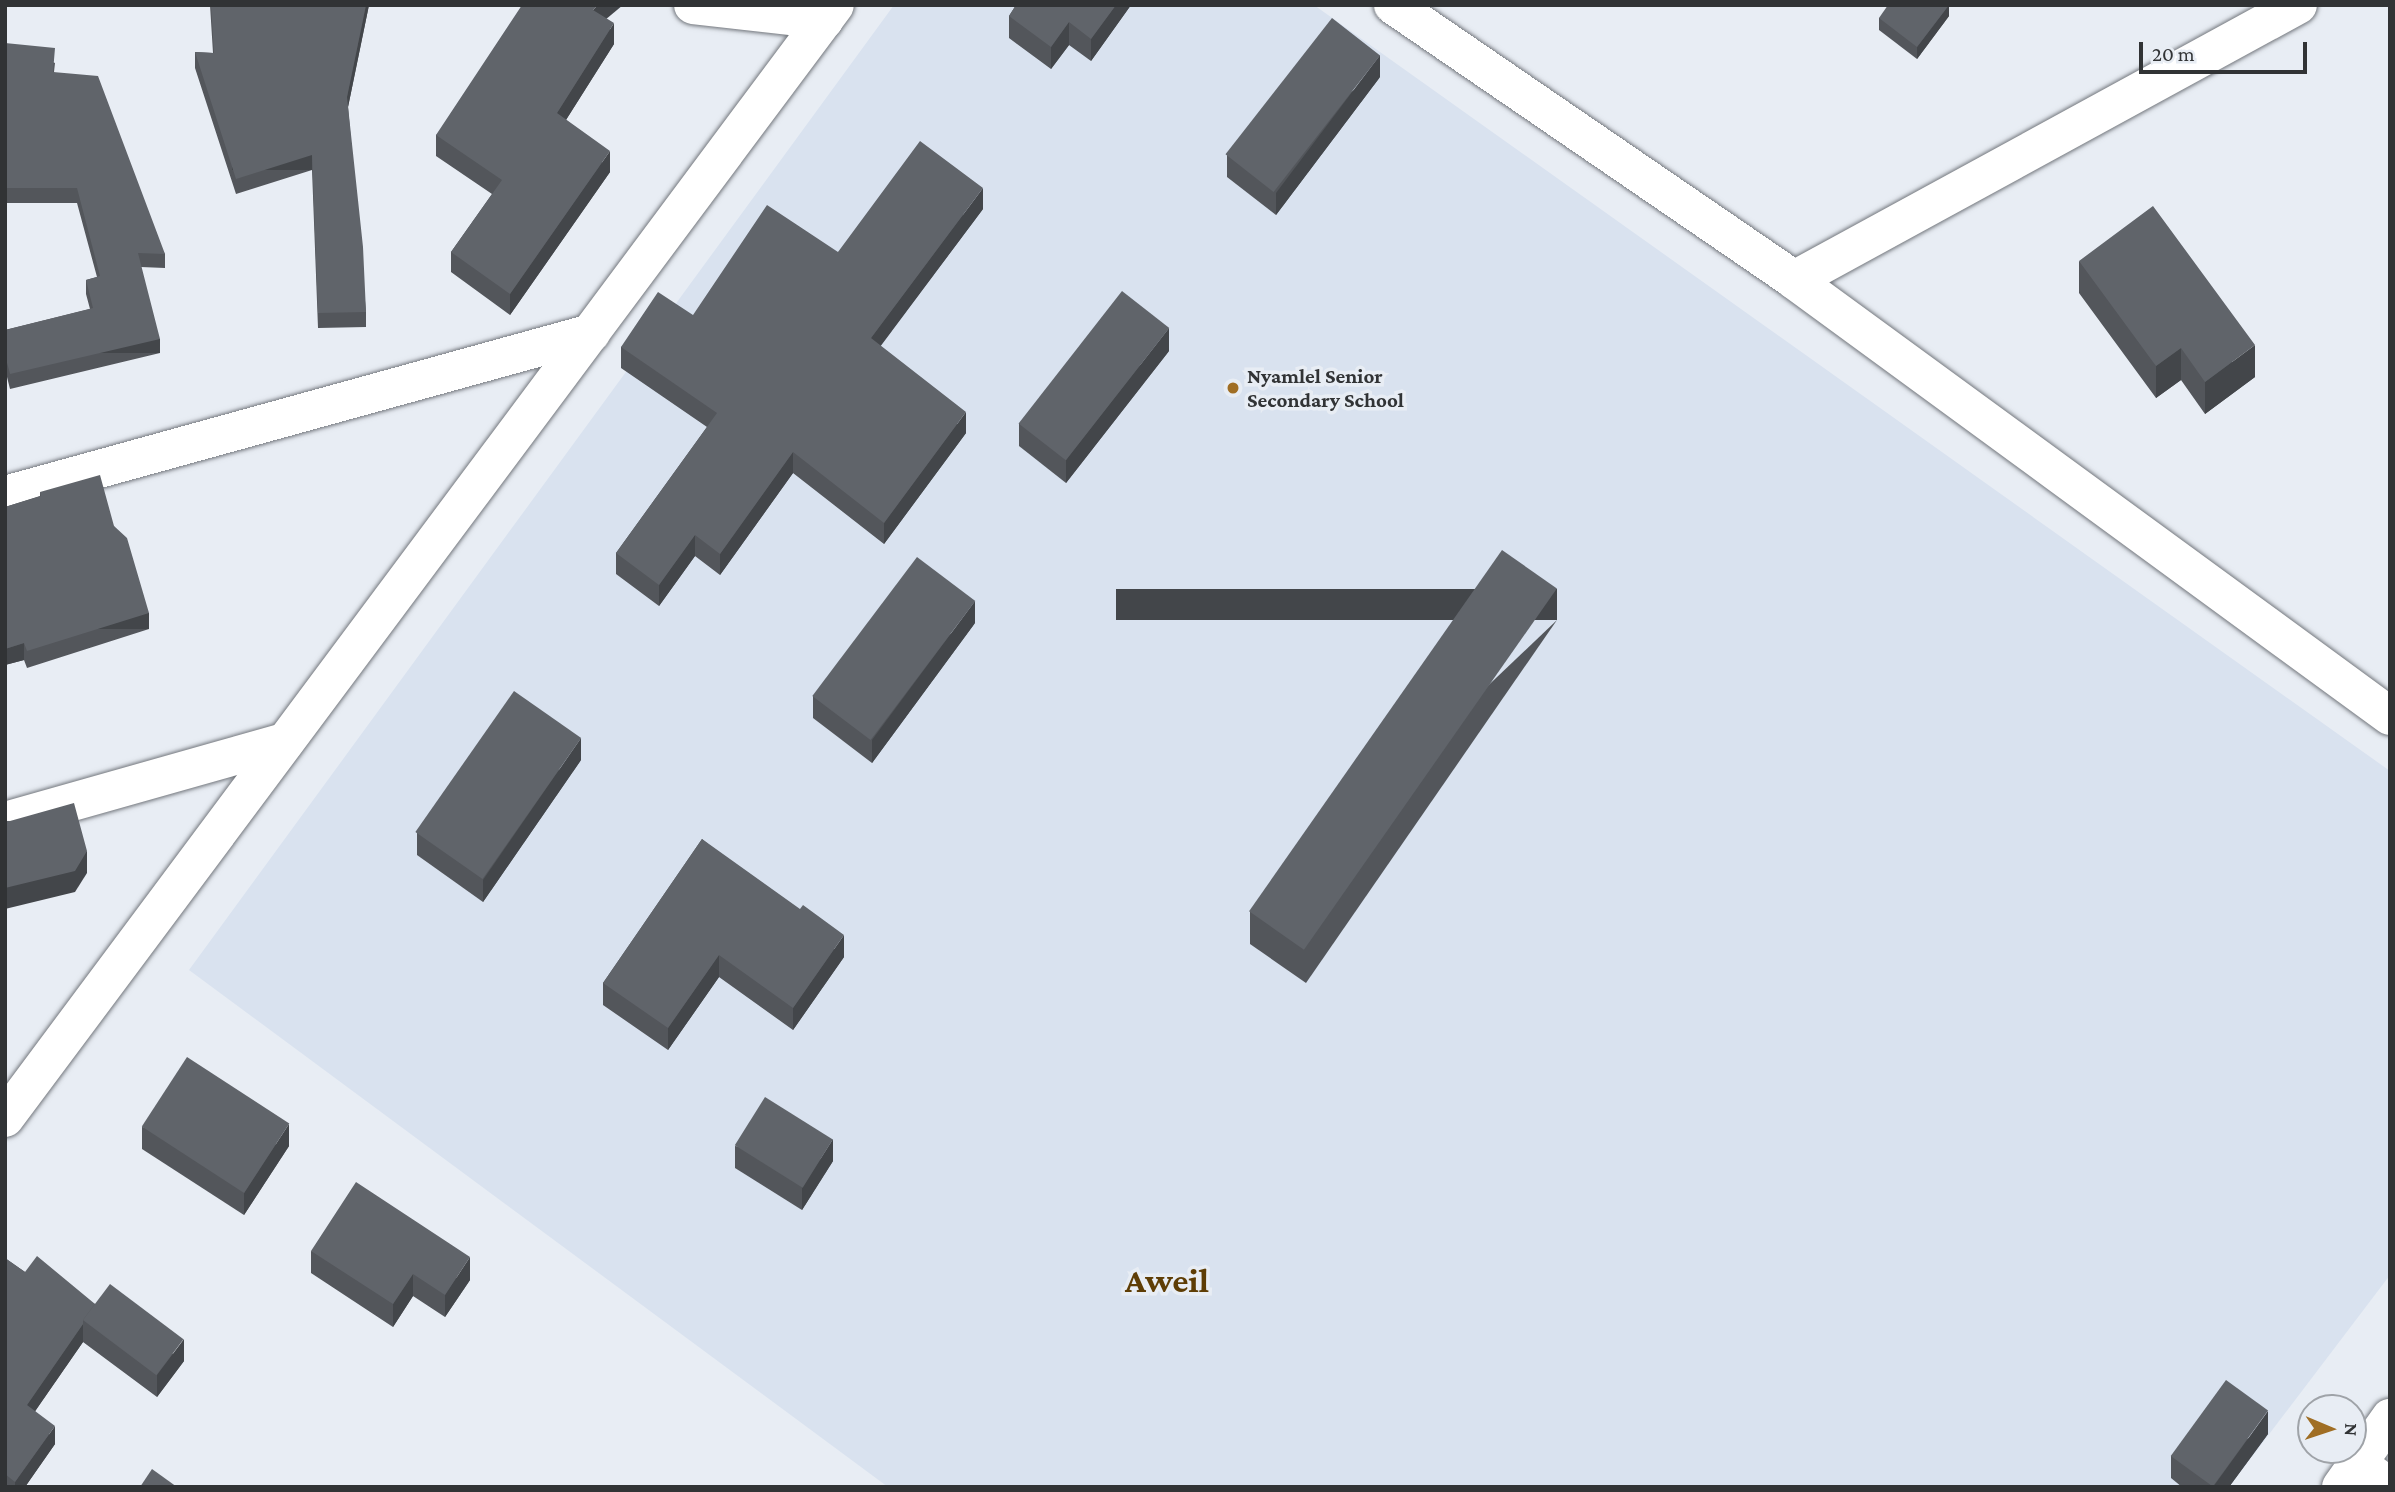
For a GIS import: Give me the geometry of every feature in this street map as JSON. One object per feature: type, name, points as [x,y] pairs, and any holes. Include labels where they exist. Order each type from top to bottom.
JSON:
[{"type":"street","points":[[693,5],[826,10]]},
{"type":"street","points":[[1393,5],[1794,280],[2390,716]]},
{"type":"street","points":[[1794,280],[2298,5]]},
{"type":"street","points":[[5,1118],[591,333],[826,10]]},
{"type":"street","points":[[5,495],[591,333]]},
{"type":"street","points":[[5,821],[285,742]]},
{"type":"street","points":[[2390,1418],[2350,1475],[2390,1487]]},
{"type":"shaded area","name":"Nyamlel Senior Secondary School","points":[[894,5],[1314,5],[2390,771],[2390,1275],[2229,1487],[888,1487],[189,970]]},
{"type":"building","points":[[211,5],[366,5],[347,97],[363,247],[366,312],[318,313],[312,155],[236,179],[195,52],[214,53]]},
{"type":"building","points":[[522,5],[598,5],[593,10],[614,23],[557,113],[610,151],[510,294],[451,252],[502,180],[436,135]]},
{"type":"building","points":[[1016,5],[1116,5],[1091,39],[1069,22],[1051,47],[1009,16]]},
{"type":"building","points":[[1888,5],[1949,5],[1917,47],[1879,18]]},
{"type":"building","points":[[1332,18],[1380,56],[1274,192],[1225,154]]},
{"type":"building","points":[[5,43],[55,48],[53,72],[98,76],[165,254],[138,253],[160,339],[10,374],[5,355],[5,330],[93,308],[86,280],[100,276],[77,188],[5,188]]},
{"type":"building","points":[[920,141],[983,188],[871,338],[966,412],[884,523],[793,452],[720,554],[695,535],[659,585],[616,553],[717,413],[621,347],[658,292],[693,315],[767,205],[838,252]]},
{"type":"building","points":[[2153,206],[2255,345],[2205,382],[2181,348],[2156,366],[2079,261]]},
{"type":"building","points":[[1122,291],[1169,328],[1066,460],[1019,423]]},
{"type":"building","points":[[100,475],[114,526],[127,538],[149,613],[27,651],[24,643],[5,649],[5,507],[41,496],[40,492]]},
{"type":"building","points":[[1502,550],[1557,588],[1304,950],[1249,911]]},
{"type":"building","points":[[917,557],[975,601],[871,740],[812,696]]},
{"type":"building","points":[[514,691],[581,738],[483,879],[415,832]]},
{"type":"building","points":[[74,803],[87,851],[75,871],[5,888],[5,821]]},
{"type":"building","points":[[702,839],[800,909],[803,905],[844,935],[793,1008],[719,955],[668,1028],[603,983]]},
{"type":"building","points":[[187,1057],[289,1123],[244,1193],[142,1127]]},
{"type":"building","points":[[765,1097],[833,1139],[803,1188],[735,1145]]},
{"type":"building","points":[[356,1182],[470,1257],[445,1295],[413,1274],[393,1304],[311,1251]]},
{"type":"building","points":[[37,1256],[95,1304],[27,1405],[55,1426],[15,1482],[5,1474],[5,1258],[25,1272]]},
{"type":"building","points":[[110,1284],[183,1339],[156,1375],[83,1320]]},
{"type":"building","points":[[2226,1380],[2268,1411],[2213,1487],[2171,1456]]},
{"type":"building","points":[[152,1469],[177,1487],[140,1487]]},
{"type":"place","name":"Nyamlel Senior Secondary School","points":[[1233,388]]},
{"type":"district","name":"Aweil","points":[[1167,1281]]}]
